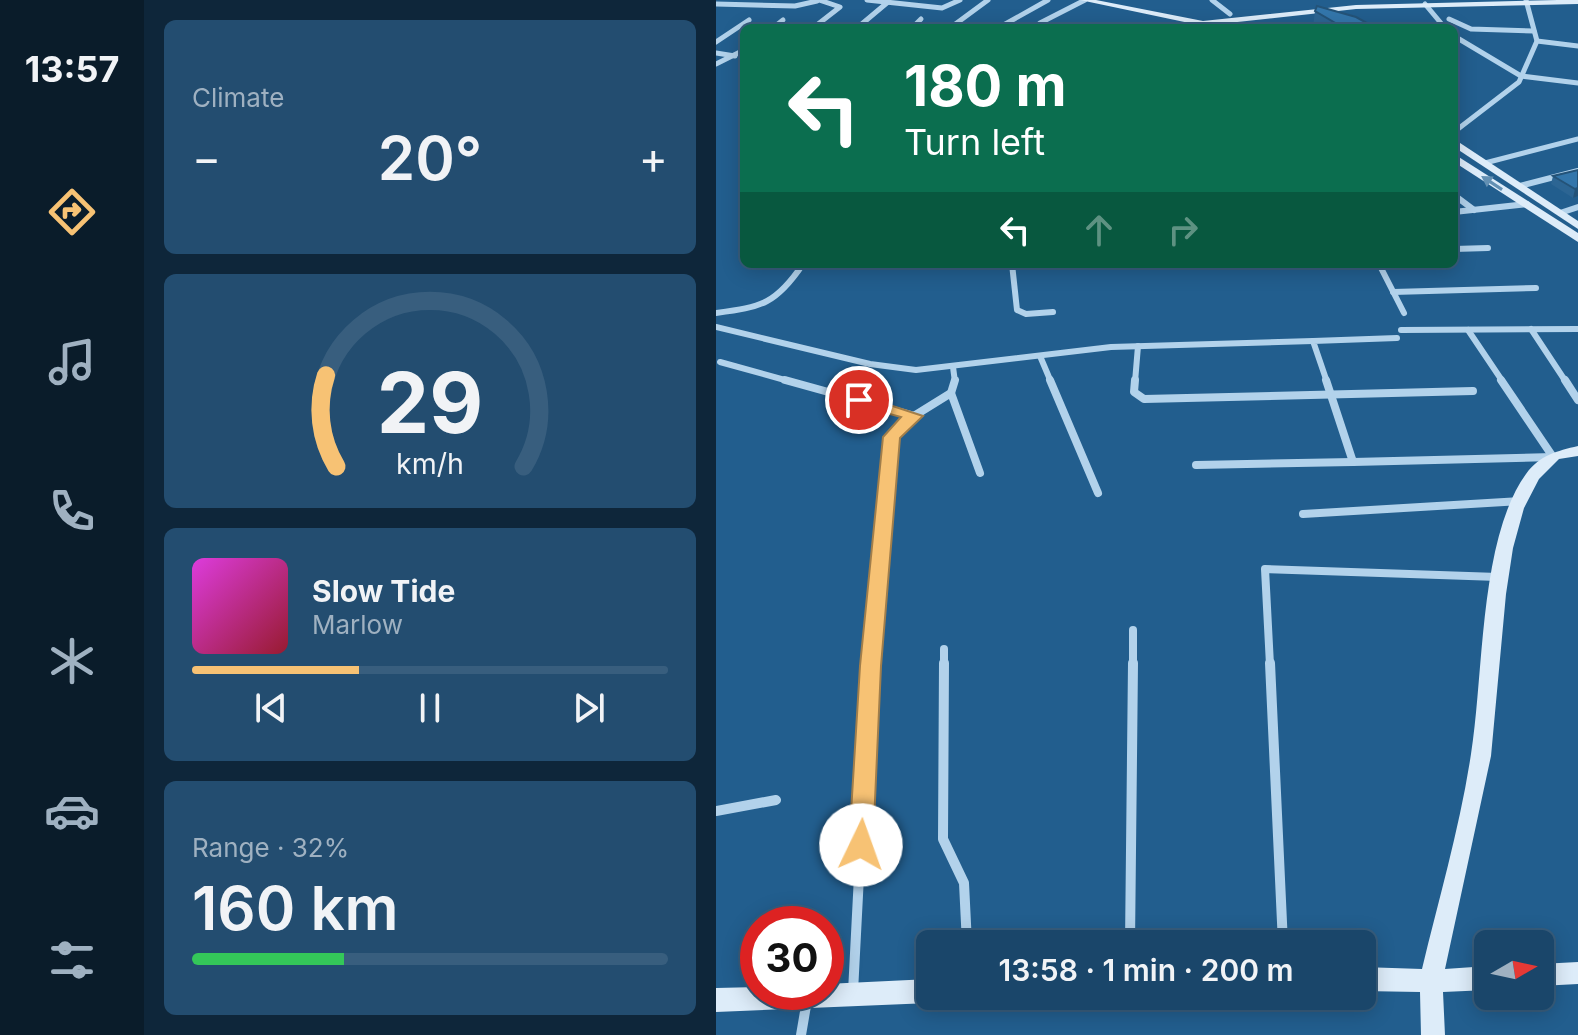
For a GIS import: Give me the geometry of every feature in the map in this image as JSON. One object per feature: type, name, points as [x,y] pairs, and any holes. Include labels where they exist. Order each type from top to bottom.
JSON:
[{"type":"street","points":[[716,4],[795,6],[818,0],[840,7],[818,24]]},
{"type":"street","points":[[867,0],[942,8],[960,0]]},
{"type":"street","points":[[955,24],[988,0]]},
{"type":"street","points":[[1005,24],[1048,0]]},
{"type":"street","points":[[1040,23],[1084,0],[1205,21],[1230,14],[1424,2],[1529,1]]},
{"type":"street","points":[[1119,0],[1216,24]]},
{"type":"street","points":[[1212,0],[1230,14]]},
{"type":"street","points":[[1496,0],[1578,2]]},
{"type":"street","points":[[1458,129],[1519,82],[1537,41],[1529,1]]},
{"type":"street","points":[[862,24],[888,2]]},
{"type":"street","points":[[1229,24],[1424,2]]},
{"type":"street","points":[[1424,2],[1442,24]]},
{"type":"street","points":[[916,24],[921,19]]},
{"type":"street","points":[[1449,19],[1471,29],[1534,31]]},
{"type":"street","points":[[743,24],[749,20]]},
{"type":"street","points":[[778,24],[783,20]]},
{"type":"street","points":[[716,42],[740,26]]},
{"type":"street","points":[[1458,38],[1521,76],[1578,83]]},
{"type":"street","points":[[1537,41],[1578,46]]},
{"type":"street","points":[[716,53],[736,56]]},
{"type":"street","points":[[716,64],[740,53]]},
{"type":"street","points":[[1485,163],[1578,139]]},
{"type":"street","points":[[1458,145],[1578,226]]},
{"type":"street","points":[[1458,160],[1578,238]]},
{"type":"street","points":[[1520,186],[1578,171]]},
{"type":"street","points":[[1458,198],[1475,210]]},
{"type":"street","points":[[1458,212],[1527,204]]},
{"type":"street","points":[[1560,213],[1578,207]]},
{"type":"street","points":[[1458,249],[1488,248]]},
{"type":"street","points":[[716,313],[759,308],[774,301],[783,296],[800,268]]},
{"type":"street","points":[[1012,268],[1017,310],[1026,314],[1053,312]]},
{"type":"street","points":[[1381,268],[1404,313]]},
{"type":"street","points":[[1393,292],[1536,288]]},
{"type":"street","points":[[716,327],[870,364],[916,370],[1138,346],[1313,341],[1468,330],[1578,329]]},
{"type":"street","points":[[1531,329],[1578,400]]},
{"type":"street","points":[[1468,330],[1553,457]]},
{"type":"street","points":[[1313,341],[1353,462]]},
{"type":"street","points":[[1138,346],[1134,392],[1139,398],[1473,391]]},
{"type":"street","points":[[1040,356],[1098,493]]},
{"type":"street","points":[[720,362],[915,416]]},
{"type":"street","points":[[853,993],[870,666],[891,437],[901,424],[951,393],[955,384],[953,367]]},
{"type":"street","points":[[951,393],[980,473]]},
{"type":"street","points":[[1196,465],[1553,457],[1578,451]]},
{"type":"street","points":[[1433,1035],[1431,981],[1482,753],[1498,577],[1521,501],[1531,480],[1553,457]]},
{"type":"street","points":[[1303,514],[1521,501]]},
{"type":"street","points":[[1282,930],[1265,569],[1498,577]]},
{"type":"street","points":[[1130,930],[1133,630]]},
{"type":"street","points":[[944,649],[943,839],[964,883],[966,930]]},
{"type":"street","points":[[716,811],[776,800]]},
{"type":"street","points":[[1554,974],[1578,973]]},
{"type":"street","points":[[1376,979],[1474,979]]},
{"type":"street","points":[[844,994],[916,991]]},
{"type":"street","points":[[716,1000],[740,999]]},
{"type":"street","points":[[801,1035],[805,1010]]},
{"type":"building","points":[[1317,6],[1356,17],[1369,24],[1337,24],[1315,11]]},
{"type":"building","points":[[1578,170],[1578,188],[1575,189],[1553,176]]},
{"type":"route","points":[[859,400],[915,416],[901,424],[891,437],[870,666],[861,845]]}]
